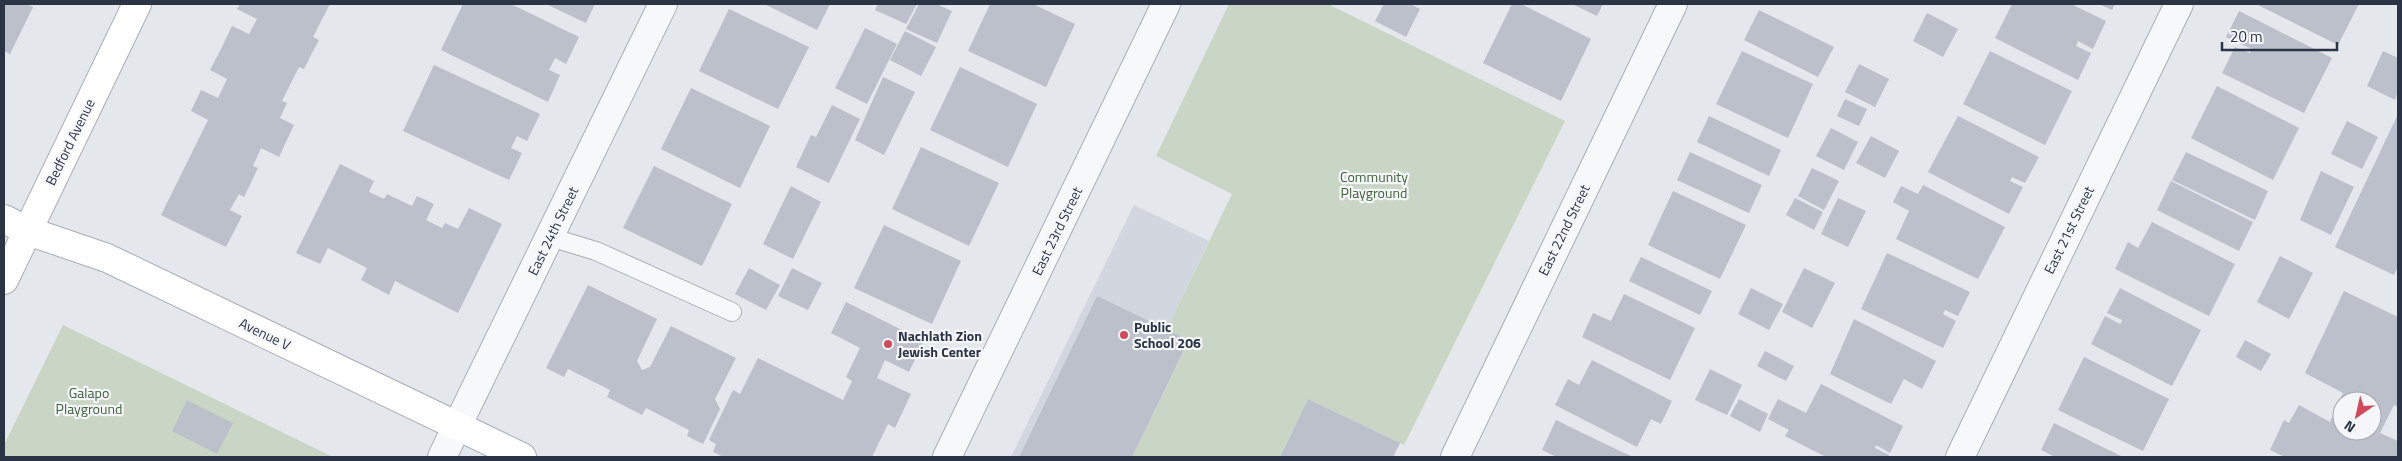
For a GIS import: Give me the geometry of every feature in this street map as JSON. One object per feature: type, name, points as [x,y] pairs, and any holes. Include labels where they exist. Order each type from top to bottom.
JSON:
[{"type":"street","name":"Bedford Avenue","points":[[4,280],[137,4]]},
{"type":"street","name":"East 24th Street","points":[[442,457],[662,4]]},
{"type":"street","name":"East 23rd Street","points":[[947,457],[1166,4]]},
{"type":"street","name":"East 22nd Street","points":[[1455,457],[1673,4]]},
{"type":"street","name":"East 21st Street","points":[[1960,457],[2179,4]]},
{"type":"street","name":"Avenue V","points":[[4,219],[28,230],[107,258],[522,457]]},
{"type":"lane","points":[[550,237],[596,251],[732,312]]},
{"type":"shaded area","name":"Public School 206","points":[[1134,205],[1209,241],[1167,329],[1189,340],[1132,457],[1011,457]]},
{"type":"green space","name":"Community Playground","points":[[1229,4],[1328,4],[1565,121],[1404,445],[1308,399],[1280,457],[1132,457],[1189,341],[1167,329],[1232,194],[1156,156]]},
{"type":"green space","name":"Galapo Playground","points":[[63,325],[333,457],[4,457],[4,445]]},
{"type":"building","points":[[4,4],[26,4],[33,7],[10,54],[4,51]]},
{"type":"building","points":[[240,4],[330,4],[313,37],[319,40],[304,69],[299,67],[282,101],[287,103],[280,118],[294,125],[279,157],[261,148],[253,166],[258,168],[244,197],[239,194],[230,210],[242,216],[226,247],[161,215],[208,120],[191,111],[201,90],[218,98],[227,79],[210,70],[232,26],[249,34],[257,19],[237,9]]},
{"type":"building","points":[[463,4],[511,4],[579,37],[566,64],[555,58],[549,70],[560,75],[548,102],[441,50]]},
{"type":"building","points":[[546,4],[595,4],[586,23]]},
{"type":"building","points":[[764,4],[830,4],[817,30]]},
{"type":"building","points":[[878,4],[917,4],[906,24],[875,10]]},
{"type":"building","points":[[919,4],[936,4],[952,11],[937,43],[906,29]]},
{"type":"building","points":[[990,4],[1033,4],[1075,24],[1046,87],[968,51]]},
{"type":"building","points":[[1384,4],[1410,4],[1420,9],[1406,37],[1375,21]]},
{"type":"building","points":[[1512,4],[1521,4],[1591,39],[1561,101],[1483,63]]},
{"type":"building","points":[[1572,4],[1603,4],[1597,16]]},
{"type":"building","points":[[2012,4],[2071,4],[2106,21],[2093,49],[2078,41],[2076,46],[2091,53],[2078,80],[1995,38]]},
{"type":"building","points":[[2099,4],[2115,4],[2112,10]]},
{"type":"building","points":[[2256,4],[2359,4],[2338,45]]},
{"type":"building","points":[[729,9],[809,47],[778,109],[699,71]]},
{"type":"building","points":[[1759,10],[1834,47],[1818,77],[1744,40]]},
{"type":"building","points":[[2239,11],[2332,58],[2304,113],[2222,73],[2235,47],[2250,53],[2252,49],[2226,37]]},
{"type":"building","points":[[1927,13],[1958,29],[1943,57],[1913,41]]},
{"type":"building","points":[[865,28],[897,44],[867,104],[835,88]]},
{"type":"building","points":[[905,31],[936,47],[921,76],[890,60]]},
{"type":"building","points":[[1742,51],[1813,84],[1788,138],[1716,104]]},
{"type":"building","points":[[1990,51],[2072,91],[2045,145],[1963,104]]},
{"type":"building","points":[[2383,51],[2398,58],[2398,92],[2395,100],[2367,86]]},
{"type":"building","points":[[1859,64],[1889,79],[1875,107],[1845,92]]},
{"type":"building","points":[[434,65],[540,114],[527,141],[517,136],[511,148],[522,153],[509,180],[403,131]]},
{"type":"building","points":[[960,67],[1037,104],[1008,167],[930,130]]},
{"type":"building","points":[[883,77],[915,92],[884,155],[855,140]]},
{"type":"building","points":[[2217,86],[2299,128],[2273,180],[2191,138]]},
{"type":"building","points":[[691,88],[770,126],[740,188],[661,149]]},
{"type":"building","points":[[1845,99],[1867,109],[1859,126],[1837,116]]},
{"type":"building","points":[[832,105],[860,119],[829,183],[796,167],[811,135],[816,137]]},
{"type":"building","points":[[2398,114],[2398,267],[2394,275],[2335,247]]},
{"type":"building","points":[[1709,116],[1781,150],[1769,176],[1697,142]]},
{"type":"building","points":[[1958,116],[2039,157],[2025,183],[2012,177],[2010,181],[2023,187],[2009,214],[1928,172]]},
{"type":"building","points":[[2347,121],[2378,137],[2362,169],[2331,154]]},
{"type":"building","points":[[1831,128],[1858,142],[1844,170],[1816,156]]},
{"type":"building","points":[[1871,136],[1899,151],[1885,178],[1856,163]]},
{"type":"building","points":[[921,147],[999,183],[969,246],[892,209]]},
{"type":"building","points":[[1690,152],[1762,185],[1749,213],[1677,180]]},
{"type":"building","points":[[2186,152],[2268,191],[2255,220],[2172,180]]},
{"type":"building","points":[[340,164],[374,181],[369,192],[384,199],[387,194],[412,206],[417,196],[434,204],[426,220],[442,228],[445,223],[458,229],[469,208],[502,224],[458,313],[395,281],[389,295],[361,280],[367,268],[328,248],[320,264],[296,253]]},
{"type":"building","points":[[654,166],[732,204],[702,266],[623,228]]},
{"type":"building","points":[[1812,168],[1839,181],[1824,210],[1798,196]]},
{"type":"building","points":[[2321,171],[2354,187],[2331,235],[2300,220]]},
{"type":"building","points":[[2171,181],[2253,222],[2239,251],[2157,210]]},
{"type":"building","points":[[1923,185],[2005,227],[1978,279],[1896,239],[1909,211],[1893,202],[1901,186],[1918,194]]},
{"type":"building","points":[[791,186],[821,202],[793,259],[763,244]]},
{"type":"building","points":[[1673,191],[1746,225],[1720,279],[1648,245]]},
{"type":"building","points":[[1795,198],[1823,212],[1814,230],[1786,215]]},
{"type":"building","points":[[1838,198],[1866,211],[1848,247],[1821,234]]},
{"type":"building","points":[[2152,222],[2235,264],[2209,316],[2115,269],[2128,242],[2138,248]]},
{"type":"building","points":[[884,225],[961,261],[932,324],[854,288]]},
{"type":"building","points":[[1887,253],[1970,292],[1958,316],[1945,310],[1943,314],[1956,321],[1943,348],[1861,309]]},
{"type":"building","points":[[2280,256],[2313,273],[2289,319],[2257,302]]},
{"type":"building","points":[[1641,257],[1712,291],[1700,315],[1629,281]]},
{"type":"building","points":[[749,268],[780,285],[766,310],[735,294]]},
{"type":"building","points":[[792,268],[822,283],[808,310],[778,296]]},
{"type":"building","points":[[1804,268],[1835,283],[1812,328],[1782,312]]},
{"type":"building","points":[[588,285],[657,319],[637,361],[642,370],[650,367],[671,326],[736,358],[715,399],[720,409],[703,444],[687,436],[689,430],[646,408],[642,415],[607,397],[610,390],[568,369],[564,377],[546,368]]},
{"type":"building","points":[[1751,288],[1783,304],[1769,330],[1738,314]]},
{"type":"building","points":[[2120,288],[2201,330],[2172,386],[2091,344],[2105,316],[2121,323],[2122,320],[2107,313]]},
{"type":"building","points":[[2344,291],[2398,317],[2398,407],[2394,405],[2382,429],[2382,391],[2339,391],[2305,373]]},
{"type":"building","points":[[1624,294],[1695,328],[1670,380],[1582,337],[1593,313],[1611,321]]},
{"type":"building","name":"Public School 206","points":[[1097,296],[1189,340],[1132,457],[1019,457]]},
{"type":"building","points":[[846,302],[924,341],[909,372],[885,360],[877,378],[911,394],[895,428],[888,424],[872,457],[724,457],[713,452],[716,444],[709,440],[733,390],[740,394],[758,358],[843,400],[852,381],[846,377],[860,348],[831,333]]},
{"type":"building","points":[[1854,319],[1936,361],[1922,389],[1904,379],[1891,404],[1830,374]]},
{"type":"building","points":[[2245,340],[2271,354],[2261,371],[2236,357]]},
{"type":"building","points":[[1765,351],[1794,366],[1786,381],[1757,366]]},
{"type":"building","points":[[2084,357],[2169,399],[2143,451],[2058,410]]},
{"type":"building","points":[[1592,360],[1672,401],[1661,424],[1651,419],[1637,447],[1555,405],[1568,379],[1579,385]]},
{"type":"building","points":[[1710,369],[1742,385],[1727,415],[1695,400]]},
{"type":"building","points":[[1821,384],[1903,426],[1890,453],[1876,445],[1875,448],[1889,455],[1888,457],[1826,457],[1785,436],[1789,430],[1768,419],[1778,399],[1806,413]]},
{"type":"building","points":[[1308,399],[1400,443],[1393,457],[1280,457]]},
{"type":"building","points":[[1739,399],[1768,414],[1760,432],[1730,416]]},
{"type":"building","points":[[187,400],[233,423],[217,454],[172,431]]},
{"type":"building","points":[[2299,405],[2330,422],[2332,418],[2332,441],[2382,441],[2382,434],[2398,441],[2398,457],[2285,457],[2270,450],[2284,420],[2289,423]]},
{"type":"building","points":[[1556,420],[1633,457],[1557,457],[1542,450]]},
{"type":"building","points":[[2054,423],[2123,457],[2055,457],[2041,450]]},
{"type":"place","name":"Public School 206","points":[[1124,335]]},
{"type":"place","name":"Nachlath Zion Jewish Center","points":[[888,344]]}]
